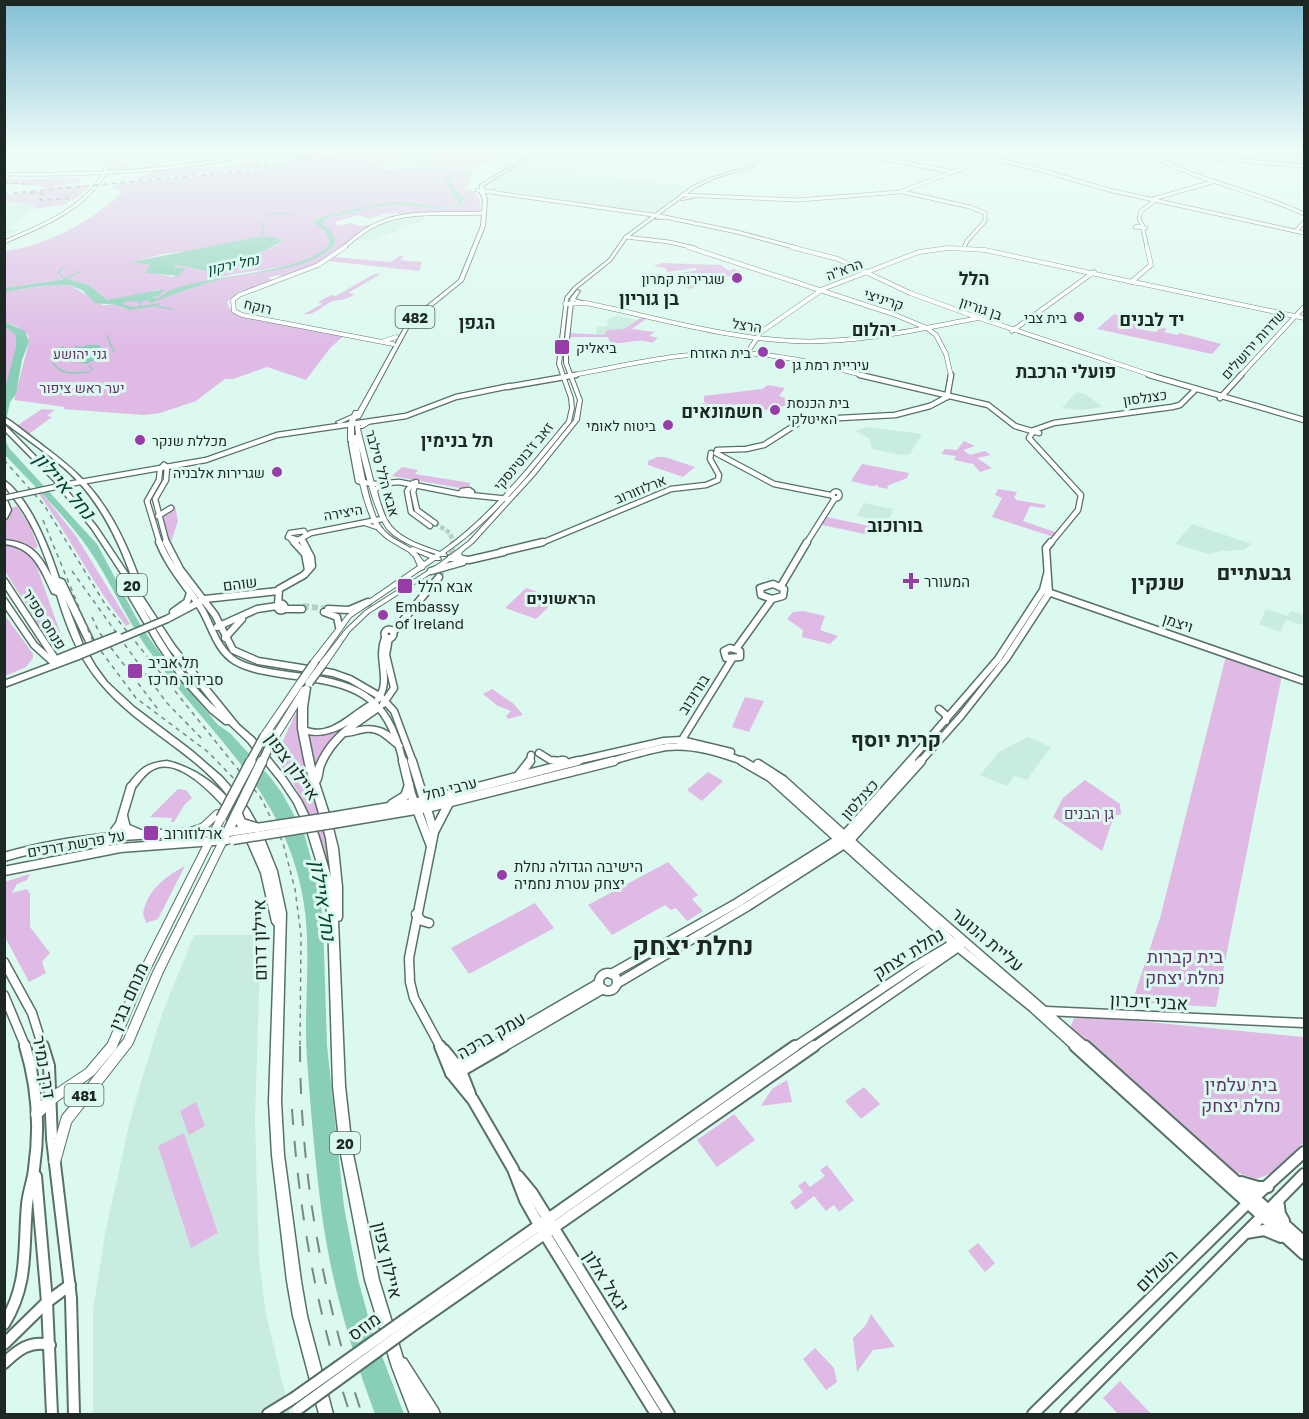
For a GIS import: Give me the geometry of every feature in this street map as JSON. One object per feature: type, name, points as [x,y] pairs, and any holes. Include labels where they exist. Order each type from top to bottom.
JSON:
[{"type":"highway","points":[[7,425],[99,505],[126,552],[142,601]]},
{"type":"highway","name":"איילון צפון","points":[[7,425],[95,528],[172,646],[236,727],[251,740],[283,780],[298,802],[313,834],[329,889],[335,960],[339,1086],[344,1133],[366,1258],[393,1351],[417,1414]]},
{"type":"highway","name":"איילון דרום","points":[[4,482],[39,531],[64,610],[85,656],[104,684],[121,701],[203,764],[251,820],[265,851],[278,894],[281,913],[275,1102],[278,1155],[300,1316],[326,1414]]},
{"type":"highway","points":[[4,498],[8,510],[4,518]]},
{"type":"highway","points":[[4,542],[22,545],[37,556],[64,610]]},
{"type":"highway","points":[[108,549],[164,650],[212,710],[236,727]]},
{"type":"highway","points":[[51,564],[93,648]]},
{"type":"highway","points":[[305,684],[302,729],[336,866],[335,960]]},
{"type":"highway","points":[[302,729],[313,733],[332,729],[380,702]]},
{"type":"highway","points":[[317,788],[319,768],[329,749],[380,702]]},
{"type":"highway","points":[[329,749],[345,735],[368,728],[387,733],[399,746]]},
{"type":"highway","points":[[131,787],[149,768],[160,764],[171,765],[199,778],[226,801],[246,828],[261,858],[276,915],[281,957]]},
{"type":"highway","points":[[393,1351],[434,1414]]},
{"type":"main road","points":[[4,241],[44,224],[58,215]]},
{"type":"main road","name":"482","points":[[371,390],[403,322],[456,281],[479,226],[481,215]]},
{"type":"main road","name":"482","points":[[371,390],[409,322],[460,283],[483,226],[481,215]]},
{"type":"main road","points":[[658,216],[668,218]]},
{"type":"main road","name":"זאב ז'בוטינסקי","points":[[319,663],[359,619],[425,570],[475,528],[554,449],[578,417],[580,400],[565,358],[572,301],[578,288],[610,260],[616,248],[658,216]]},
{"type":"main road","points":[[630,237],[638,237]]},
{"type":"main road","name":"זאב ז'בוטינסקי","points":[[319,663],[339,627],[349,616],[368,602],[451,558],[471,542],[570,418],[572,403],[559,358],[565,304],[570,294],[616,261],[630,237]]},
{"type":"main road","points":[[572,301],[586,303]]},
{"type":"main road","points":[[571,378],[578,375]]},
{"type":"main road","points":[[357,457],[351,443],[356,422],[371,390]]},
{"type":"main road","points":[[340,424],[369,421]]},
{"type":"main road","points":[[340,424],[356,422]]},
{"type":"main road","name":"אבא הלל סילבר","points":[[356,422],[365,456],[377,522],[395,541],[419,558],[425,570]]},
{"type":"main road","name":"אבא הלל סילבר","points":[[356,422],[357,457],[371,485],[377,522]]},
{"type":"main road","points":[[371,485],[386,482]]},
{"type":"main road","points":[[364,524],[377,522]]},
{"type":"main road","name":"אבא הלל סילבר","points":[[377,522],[439,557]]},
{"type":"main road","points":[[395,541],[439,557],[451,558]]},
{"type":"main road","points":[[459,552],[458,556],[469,560]]},
{"type":"main road","points":[[389,635],[379,652],[386,689],[380,702],[394,711]]},
{"type":"main road","name":"מנחם בגין","points":[[55,1162],[66,1120],[128,1042],[158,972],[228,835],[271,744],[319,663]]},
{"type":"main road","name":"מנחם בגין","points":[[36,1114],[51,1099],[90,1072],[112,1046],[137,985],[211,837],[236,778],[249,762],[264,736],[305,684]]},
{"type":"main road","points":[[237,813],[241,823],[256,828]]},
{"type":"main road","points":[[181,834],[204,826],[219,816]]},
{"type":"street","points":[[4,241],[52,215]]},
{"type":"street","name":"רוקח","points":[[393,344],[251,317],[234,311],[232,303],[240,294],[327,261],[366,229],[385,221],[431,215]]},
{"type":"street","name":"בן גוריון","points":[[653,215],[658,216]]},
{"type":"street","name":"בן גוריון","points":[[654,215],[699,224],[836,260],[908,294],[1013,331],[1194,392],[1223,397],[1305,420]]},
{"type":"street","points":[[964,248],[966,242],[985,220],[985,215]]},
{"type":"street","points":[[1132,281],[1151,265],[1140,215]]},
{"type":"street","points":[[1224,215],[1305,232]]},
{"type":"street","name":"בן גוריון","points":[[668,218],[699,224]]},
{"type":"street","points":[[1297,231],[1305,224]]},
{"type":"street","name":"קריניצי","points":[[638,237],[699,249],[901,316],[927,328]]},
{"type":"street","name":"הרא\"ה","points":[[755,336],[821,290],[918,252],[964,248],[997,252],[1305,318]]},
{"type":"street","points":[[1013,331],[1094,274]]},
{"type":"street","points":[[565,304],[572,301]]},
{"type":"street","name":"הרצל","points":[[586,303],[755,336],[842,341],[977,318]]},
{"type":"street","name":"שדרות ירושלים","points":[[1223,397],[1305,307]]},
{"type":"street","points":[[715,452],[763,446],[789,426],[802,421],[910,413],[933,405],[946,395],[951,378],[946,354],[936,335],[927,328]]},
{"type":"street","name":"בן גוריון","points":[[1013,331],[1194,392],[1223,397],[1305,420]]},
{"type":"street","points":[[746,353],[755,336]]},
{"type":"street","name":"רוקח","points":[[379,341],[392,340],[396,337]]},
{"type":"street","points":[[578,375],[693,354],[746,353],[810,362],[992,404],[1016,426],[1035,432],[1029,438],[1081,495],[1078,510],[1046,548],[1047,574],[1050,585],[1046,591]]},
{"type":"street","points":[[369,421],[412,415],[456,397],[563,376],[571,378]]},
{"type":"street","name":"כצנלסון","points":[[1035,432],[1073,422],[1181,408],[1194,392]]},
{"type":"street","points":[[4,498],[73,481],[212,459],[277,435],[340,424]]},
{"type":"street","points":[[165,467],[202,458],[269,434],[340,424]]},
{"type":"street","points":[[251,449],[250,447],[255,443]]},
{"type":"street","points":[[351,443],[358,481],[371,485],[391,479],[412,486],[469,492],[504,500]]},
{"type":"street","points":[[715,452],[774,484],[833,496],[781,586]]},
{"type":"street","name":"ארלוזורוב","points":[[501,552],[536,545],[671,489],[715,482],[719,475],[710,459],[715,452]]},
{"type":"street","points":[[165,467],[166,480],[155,496],[165,540],[180,568],[215,615],[233,650],[249,659],[333,673],[364,685],[376,686],[385,678]]},
{"type":"street","points":[[165,467],[147,501],[159,542],[169,564],[203,611],[221,650],[243,665],[275,673],[328,680],[380,702]]},
{"type":"street","points":[[386,482],[399,482],[419,488],[428,487],[460,494],[469,492],[504,500]]},
{"type":"street","points":[[412,486],[417,510],[432,524]]},
{"type":"street","points":[[156,503],[169,507],[158,516]]},
{"type":"street","points":[[1072,505],[1078,510]]},
{"type":"street","points":[[604,516],[608,523]]},
{"type":"street","name":"היצירה","points":[[303,535],[332,528],[377,522]]},
{"type":"street","name":"היצירה","points":[[303,535],[364,524]]},
{"type":"street","name":"ארלוזורוב","points":[[425,570],[501,552],[578,527]]},
{"type":"street","points":[[281,605],[278,591],[304,575],[312,566],[303,535],[290,533],[288,535],[290,539],[305,554],[308,570]]},
{"type":"street","points":[[549,548],[550,539]]},
{"type":"street","name":"ארלוזורוב","points":[[451,558],[469,560],[483,557]]},
{"type":"street","points":[[421,806],[404,733],[394,711],[394,678],[386,651],[389,635],[439,577]]},
{"type":"street","name":"פנחס ספיר","points":[[4,581],[47,647],[54,662]]},
{"type":"street","points":[[769,584],[781,586],[785,594],[780,598],[772,599],[761,595],[760,588],[769,584]]},
{"type":"street","name":"שוהם","points":[[204,598],[278,591]]},
{"type":"street","name":"כצנלסון","points":[[844,840],[1001,654],[1046,591]]},
{"type":"street","name":"כצנלסון","points":[[844,840],[987,684],[1046,591]]},
{"type":"street","name":"ויצמן","points":[[1046,591],[1305,681]]},
{"type":"street","points":[[175,613],[187,602],[190,593]]},
{"type":"street","points":[[4,682],[150,625],[204,598]]},
{"type":"street","points":[[736,649],[741,654],[738,658],[732,659],[724,656],[724,651],[736,649],[772,599]]},
{"type":"street","name":"פנחס ספיר","points":[[4,601],[54,662]]},
{"type":"street","points":[[339,627],[337,617],[326,611],[349,610],[368,602]]},
{"type":"street","points":[[1085,606],[1095,604]]},
{"type":"street","points":[[215,615],[243,616],[281,605],[303,608]]},
{"type":"street","points":[[175,613],[203,611]]},
{"type":"street","points":[[212,630],[243,616]]},
{"type":"street","points":[[225,638],[243,616]]},
{"type":"street","points":[[47,647],[58,653],[74,654],[82,649],[93,648]]},
{"type":"street","name":"בורוכוב","points":[[680,743],[732,659]]},
{"type":"street","points":[[364,685],[380,702],[394,730],[409,785],[434,832]]},
{"type":"street","points":[[380,702],[393,695]]},
{"type":"street","points":[[939,709],[946,715],[946,721]]},
{"type":"street","name":"ערבי נחל","points":[[228,835],[256,828],[393,815],[518,776],[664,741],[680,743]]},
{"type":"street","name":"עליית הנוער","points":[[680,743],[725,754],[755,767],[785,788],[1251,1200]]},
{"type":"street","name":"ערבי נחל","points":[[228,835],[337,819],[383,808],[449,803],[680,743]]},
{"type":"street","points":[[518,776],[535,754],[550,760],[578,761]]},
{"type":"street","points":[[383,808],[401,799],[407,793],[409,785]]},
{"type":"street","points":[[100,851],[111,838],[123,813],[131,787]]},
{"type":"street","name":"יגאל אלון","points":[[449,803],[434,832],[416,914],[409,958],[410,982],[414,998],[513,1169],[525,1200],[669,1414]]},
{"type":"street","name":"יגאל אלון","points":[[421,806],[430,846]]},
{"type":"street","points":[[123,813],[126,828],[139,834],[154,835]]},
{"type":"street","points":[[393,815],[414,817],[425,826]]},
{"type":"street","name":"על פרשת דרכים","points":[[8,855],[56,843],[111,838],[181,834],[211,837]]},
{"type":"street","name":"על פרשת דרכים","points":[[4,871],[100,851],[228,835]]},
{"type":"street","points":[[844,840],[748,906],[618,982],[612,990],[601,986],[603,976],[611,975],[844,840]]},
{"type":"street","points":[[416,914],[422,921],[429,923]]},
{"type":"street","name":"עליית הנוער","points":[[959,943],[1046,1011],[1235,1179],[1251,1200]]},
{"type":"street","name":"נחלת יצחק","points":[[546,1228],[729,1104],[959,943]]},
{"type":"street","name":"דרך נמיר","points":[[4,962],[32,1012],[49,1066],[55,1162]]},
{"type":"street","points":[[611,975],[616,977],[618,982]]},
{"type":"street","name":"עמק ברכה","points":[[456,1070],[601,986]]},
{"type":"street","name":"דרך נמיר","points":[[4,995],[18,1020],[30,1059],[36,1114],[35,1164],[27,1203],[24,1283],[14,1308],[4,1324]]},
{"type":"street","name":"אבני זיכרון","points":[[1046,1011],[1305,1023]]},
{"type":"street","name":"השלום","points":[[1034,1414],[1251,1200],[1305,1152]]},
{"type":"street","name":"מנחם בגין","points":[[55,1162],[70,1285],[74,1414]]},
{"type":"street","points":[[35,1164],[50,1345],[52,1414]]},
{"type":"street","points":[[1066,1414],[1305,1174]]},
{"type":"street","points":[[1235,1179],[1252,1186],[1268,1186]]},
{"type":"street","points":[[1251,1200],[1299,1241]]},
{"type":"street","points":[[1278,1200],[1281,1217],[1299,1241],[1305,1254]]},
{"type":"street","name":"יגאל אלון","points":[[546,1228],[656,1414]]},
{"type":"street","name":"מוזס","points":[[268,1414],[294,1407],[406,1325],[546,1228]]},
{"type":"street","points":[[1243,1234],[1253,1230],[1264,1230],[1299,1241]]},
{"type":"street","points":[[4,1344],[47,1302],[70,1285]]},
{"type":"street","points":[[4,1363],[25,1346],[36,1342],[50,1345]]},
{"type":"shaded area","points":[[5,215],[24,215],[20,222],[8,228],[19,230],[5,237]]},
{"type":"shaded area","points":[[340,215],[328,218],[321,223],[331,232],[335,244],[312,260],[284,268],[217,280],[151,303],[147,301],[150,299],[141,302],[127,301],[122,304],[132,307],[162,303],[152,307],[129,310],[116,305],[95,303],[82,290],[70,285],[39,286],[5,292],[5,288],[67,279],[89,285],[107,300],[165,289],[159,296],[153,297],[156,299],[171,290],[187,285],[281,267],[319,253],[330,242],[324,230],[314,223],[318,218]]},
{"type":"shaded area","points":[[413,216],[424,218],[424,220],[373,240],[355,240],[358,235],[386,221]]},
{"type":"shaded area","points":[[256,237],[275,237],[282,240],[257,254],[219,267],[202,270],[174,266],[174,268],[185,268],[179,276],[145,273],[151,265],[132,262]]},
{"type":"shaded area","points":[[617,315],[638,320],[624,329],[607,330],[604,335],[596,335],[597,327],[608,326],[607,320]]},
{"type":"shaded area","points":[[5,322],[25,331],[29,342],[5,426],[5,388],[16,347],[15,334],[5,327]]},
{"type":"shaded area","points":[[87,345],[99,345],[102,350],[98,356],[102,357],[86,364],[77,362],[88,360],[76,356],[78,349]]},
{"type":"shaded area","points":[[1077,392],[1085,394],[1103,407],[1081,410],[1062,408]]},
{"type":"shaded area","points":[[868,427],[922,434],[910,454],[901,455],[872,449],[869,438],[855,431]]},
{"type":"shaded area","points":[[4,437],[9,448],[97,544],[138,621],[154,645],[217,724],[231,734],[270,777],[282,793],[304,833],[318,884],[323,920],[327,1045],[344,1207],[358,1279],[371,1327],[404,1414],[375,1414],[345,1323],[328,1253],[316,1165],[307,1059],[307,934],[302,893],[292,856],[278,822],[260,791],[147,648],[81,538],[5,455]]},
{"type":"shaded area","points":[[864,503],[893,509],[890,519],[897,521],[889,536],[868,531],[873,519],[857,516]]},
{"type":"shaded area","points":[[1192,524],[1252,544],[1244,550],[1208,554],[1175,544]]},
{"type":"shaded area","points":[[1266,609],[1287,616],[1291,611],[1304,615],[1302,625],[1286,620],[1280,632],[1259,624]]},
{"type":"shaded area","points":[[1028,737],[1051,747],[1027,780],[1014,776],[1007,786],[980,775],[999,752]]},
{"type":"shaded area","points":[[194,935],[258,935],[260,962],[255,1120],[259,1259],[266,1314],[290,1414],[93,1414],[93,1310],[105,1234],[141,1082],[162,1014]]},
{"type":"green space","points":[[93,215],[330,215],[318,218],[330,242],[322,251],[311,257],[284,266],[230,275],[171,290],[164,297],[226,278],[283,268],[308,260],[335,244],[326,226],[321,223],[323,220],[340,215],[357,215],[335,222],[337,226],[351,223],[360,226],[374,224],[323,262],[286,278],[278,275],[268,278],[275,281],[238,292],[227,302],[230,309],[237,314],[345,335],[331,347],[306,380],[267,367],[233,379],[225,379],[196,401],[160,413],[144,415],[63,409],[65,407],[14,400],[29,342],[28,335],[18,327],[5,322],[5,292],[39,286],[70,285],[103,305],[116,305],[125,309],[122,304],[125,301],[151,299],[151,303],[156,299],[151,298],[160,295],[159,289],[146,294],[159,292],[154,294],[107,300],[89,285],[66,279],[5,288],[5,251],[37,244]],"holes":[[[256,237],[280,238],[278,245],[218,268],[201,270],[174,266],[173,268],[182,268],[174,277],[146,272],[152,265],[141,260]]]},
{"type":"green space","points":[[359,215],[380,215],[370,219]]},
{"type":"green space","points":[[399,256],[404,256],[400,260],[422,262],[419,271],[328,261],[334,257],[391,262]]},
{"type":"green space","points":[[663,263],[721,265],[729,271],[734,269],[741,272],[740,274],[745,277],[711,273],[709,278],[712,282],[703,282],[691,289],[685,287],[697,277],[680,279],[664,276],[697,270],[696,268],[668,272],[665,268],[653,266]]},
{"type":"green space","points":[[374,274],[381,274],[348,293],[355,294],[331,302],[311,314],[304,314],[322,304],[318,302],[331,295],[336,296]]},
{"type":"green space","points":[[1129,312],[1144,315],[1137,319],[1135,324],[1139,329],[1156,332],[1161,327],[1167,329],[1164,332],[1177,335],[1180,333],[1221,344],[1212,354],[1097,329],[1114,314],[1123,316]]},
{"type":"green space","points":[[645,315],[650,316],[632,329],[655,332],[649,336],[658,338],[652,343],[642,341],[610,343],[608,337],[568,337],[568,333],[604,335],[607,330],[624,329]]},
{"type":"green space","points":[[5,327],[15,334],[16,347],[5,388],[5,335]]},
{"type":"green space","points":[[768,385],[785,388],[779,396],[789,399],[788,407],[770,405],[767,410],[744,407],[757,411],[758,416],[750,416],[694,411],[692,407],[708,403],[704,402],[704,396],[762,389]]},
{"type":"green space","points":[[42,409],[55,410],[47,416],[52,417],[29,434],[18,425]]},
{"type":"green space","points":[[964,441],[975,446],[963,450],[970,455],[985,451],[991,455],[977,458],[992,468],[980,472],[973,464],[954,460],[956,456],[941,454],[945,449],[957,450]]},
{"type":"green space","points":[[657,457],[665,457],[695,467],[683,477],[648,465],[648,461]]},
{"type":"green space","points":[[862,464],[909,473],[907,478],[887,486],[889,489],[851,481]]},
{"type":"green space","points":[[402,467],[418,470],[415,474],[471,483],[467,488],[460,488],[392,476]]},
{"type":"green space","points":[[998,489],[1017,492],[1014,498],[1017,500],[1046,505],[1044,508],[1030,506],[1023,521],[1058,533],[1054,537],[992,517],[1002,498],[995,495]]},
{"type":"green space","points":[[41,492],[76,536],[130,624],[126,626],[102,594],[38,493]]},
{"type":"green space","points":[[17,506],[30,526],[38,547],[33,549],[22,542],[5,540],[5,521],[11,513],[11,508]]},
{"type":"green space","points":[[175,506],[178,521],[171,542],[167,543],[158,516]]},
{"type":"green space","points":[[827,517],[869,526],[865,534],[822,525]]},
{"type":"green space","points":[[5,544],[19,547],[33,556],[65,646],[50,643],[5,571]]},
{"type":"green space","points":[[526,588],[555,598],[554,602],[536,619],[505,608]]},
{"type":"green space","points":[[803,611],[825,616],[820,630],[838,636],[830,644],[802,637],[803,630],[787,619],[793,612]]},
{"type":"green space","points":[[7,618],[33,654],[33,658],[26,667],[5,676],[4,619]]},
{"type":"green space","name":"בית קברות נחלת יצחק","points":[[1226,656],[1282,675],[1216,1007],[1132,1002],[1160,918]]},
{"type":"green space","points":[[492,689],[514,704],[523,715],[508,719],[506,716],[511,711],[498,706],[483,694]]},
{"type":"green space","points":[[745,697],[764,701],[749,732],[732,727]]},
{"type":"green space","points":[[371,706],[330,743],[323,752],[315,772],[306,734],[326,733]]},
{"type":"green space","points":[[298,708],[299,737],[331,855],[324,858],[305,805],[275,758]]},
{"type":"green space","points":[[708,772],[723,781],[702,801],[687,790]]},
{"type":"green space","name":"גן הבנים","points":[[1085,780],[1120,804],[1121,814],[1114,816],[1102,851],[1053,817],[1063,798]]},
{"type":"green space","points":[[178,789],[186,790],[192,798],[185,804],[174,822],[171,822],[172,818],[150,817]]},
{"type":"green space","points":[[668,862],[698,895],[692,899],[703,911],[687,921],[676,908],[671,910],[665,905],[612,935],[588,905]]},
{"type":"green space","points":[[185,866],[158,919],[146,923],[143,913],[153,890],[164,879]]},
{"type":"green space","points":[[30,874],[27,880],[17,884],[12,893],[27,889],[30,894],[30,927],[50,953],[42,962],[46,973],[29,982],[5,937],[4,882]]},
{"type":"green space","points":[[535,903],[554,928],[469,974],[451,948]]},
{"type":"green space","name":"בית עלמין נחלת יצחק","points":[[1074,1018],[1107,1018],[1304,1037],[1304,1142],[1272,1173],[1256,1179],[1235,1172],[1074,1034],[1071,1026]]},
{"type":"green space","points":[[787,1080],[792,1102],[761,1106],[772,1089]]},
{"type":"green space","points":[[864,1087],[880,1104],[861,1119],[845,1101]]},
{"type":"green space","points":[[196,1102],[205,1126],[189,1135],[180,1111]]},
{"type":"green space","points":[[734,1114],[755,1140],[717,1167],[697,1140]]},
{"type":"green space","points":[[184,1133],[218,1233],[191,1248],[158,1146]]},
{"type":"green space","points":[[827,1165],[854,1200],[839,1212],[834,1205],[826,1211],[814,1196],[796,1210],[790,1202],[803,1192],[798,1186],[805,1181],[810,1187],[825,1176],[820,1170]]},
{"type":"green space","points":[[978,1243],[995,1263],[985,1272],[968,1251]]},
{"type":"green space","points":[[871,1314],[895,1347],[873,1350],[857,1372],[853,1338],[866,1325]]},
{"type":"green space","points":[[815,1348],[834,1368],[837,1382],[826,1390],[803,1359]]},
{"type":"green space","points":[[1120,1381],[1151,1414],[1118,1414],[1103,1398]]},
{"type":"waterway","points":[[261,237],[264,230],[262,222]]},
{"type":"waterway","points":[[63,268],[58,273],[65,279]]},
{"type":"waterway","points":[[64,280],[79,272]]},
{"type":"waterway","points":[[156,306],[172,309]]},
{"type":"waterway","points":[[107,336],[114,352]]},
{"type":"waterway","points":[[55,357],[57,350],[63,347]]},
{"type":"waterway","points":[[75,347],[81,347]]},
{"type":"waterway","points":[[53,363],[64,372],[89,372]]},
{"type":"waterway","points":[[89,366],[93,370]]},
{"type":"tunnel","points":[[435,523],[450,533],[454,544]]},
{"type":"tunnel","points":[[439,577],[451,557],[453,542]]},
{"type":"tunnel","points":[[303,606],[328,609]]},
{"type":"railway","points":[[4,460],[44,505],[105,604],[261,798],[283,843],[295,889],[301,935],[300,1047]]},
{"type":"railway","points":[[43,520],[92,639],[136,698],[208,752],[243,788]]},
{"type":"railway","points":[[72,571],[166,702],[204,741]]},
{"type":"railway","points":[[92,617],[99,632],[160,712]]},
{"type":"railway","points":[[300,1047],[304,1140],[316,1233],[335,1324],[362,1414]]},
{"type":"railway","points":[[292,1109],[299,1187],[311,1263],[328,1339],[350,1414]]},
{"type":"place","name":"שגרירות קמרון","points":[[737,278]]},
{"type":"place","name":"בית צבי","points":[[1079,317]]},
{"type":"place","name":"ביאליק","points":[[562,347]]},
{"type":"place","name":"בית האזרח","points":[[763,352]]},
{"type":"place","name":"עיריית רמת גן","points":[[780,364]]},
{"type":"place","name":"בית הכנסת האיטלקי","points":[[775,410]]},
{"type":"place","name":"ביטוח לאומי","points":[[668,425]]},
{"type":"place","name":"מכללת שנקר","points":[[140,440]]},
{"type":"place","name":"שגרירות אלבניה","points":[[277,472]]},
{"type":"place","name":"המעורר","points":[[911,581]]},
{"type":"place","name":"אבא הלל","points":[[405,586]]},
{"type":"place","name":"Embassy of Ireland","points":[[383,615]]},
{"type":"place","name":"תל אביב סבידור מרכז","points":[[135,671]]},
{"type":"place","name":"ארלוזורוב","points":[[151,833]]},
{"type":"place","name":"הישיבה הגדולה נחלת יצחק עטרת נחמיה","points":[[502,875]]},
{"type":"district","name":"הלל","points":[[974,278]]},
{"type":"district","name":"בן גוריון","points":[[649,298]]},
{"type":"district","name":"יד לבנים","points":[[1152,319]]},
{"type":"district","name":"הגפן","points":[[477,322]]},
{"type":"district","name":"יהלום","points":[[874,329]]},
{"type":"district","name":"פועלי הרכבת","points":[[1066,371]]},
{"type":"district","name":"חשמונאים","points":[[722,411]]},
{"type":"district","name":"תל בנימין","points":[[457,440]]},
{"type":"district","name":"בורוכוב","points":[[895,525]]},
{"type":"district","name":"גבעתיים","points":[[1254,572]]},
{"type":"district","name":"שנקין","points":[[1158,582]]},
{"type":"district","name":"הראשונים","points":[[561,598]]},
{"type":"district","name":"קרית יוסף","points":[[896,739]]},
{"type":"district","name":"נחלת יצחק","points":[[693,945]]},
{"type":"water label","name":"נחל ירקון","points":[[233,264]]},
{"type":"water label","name":"נחל איילון","points":[[65,485]]},
{"type":"water label","name":"נחל איילון","points":[[324,900]]},
{"type":"park label","name":"גני יהושע","points":[[80,353]]},
{"type":"park label","name":"יער ראש ציפור","points":[[82,387]]}]
